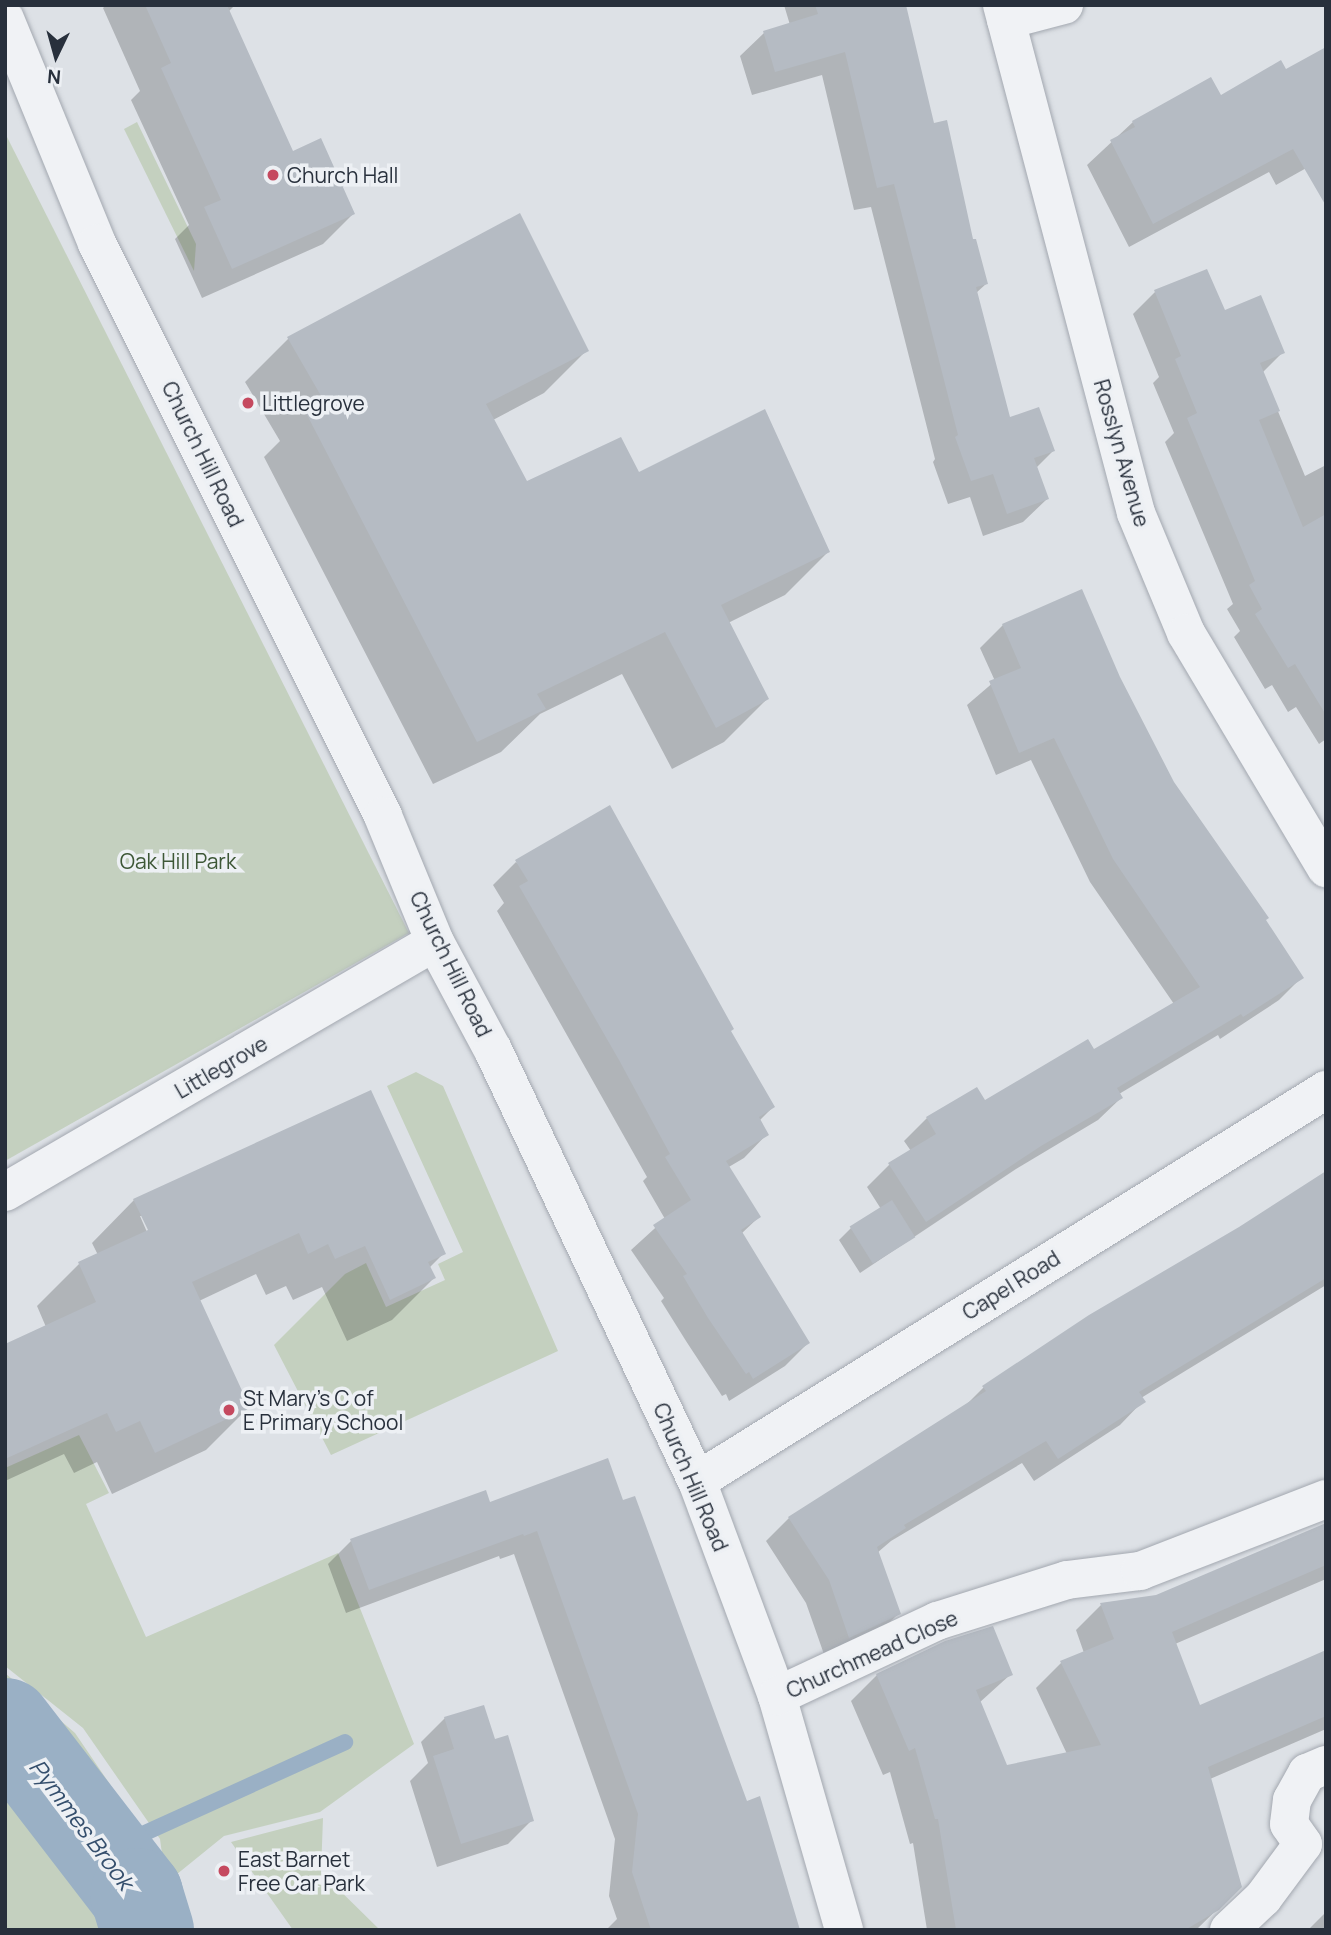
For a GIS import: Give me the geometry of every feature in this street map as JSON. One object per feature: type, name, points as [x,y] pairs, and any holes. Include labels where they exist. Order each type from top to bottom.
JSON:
[{"type":"street","points":[[1004,12],[1064,5]]},
{"type":"street","name":"Rosslyn Avenue","points":[[1004,12],[1136,513],[1186,633],[1326,868]]},
{"type":"street","name":"Church Hill Road","points":[[5,19],[97,243],[383,816],[435,942],[493,1050],[697,1481],[777,1696],[844,1930]]},
{"type":"street","name":"Littlegrove","points":[[5,1192],[435,942]]},
{"type":"street","name":"Capel Road","points":[[697,1481],[1326,1090]]},
{"type":"street","name":"Churchmead Close","points":[[777,1696],[937,1621],[1067,1580],[1140,1571],[1326,1499]]},
{"type":"street","points":[[1228,1930],[1264,1898],[1314,1843],[1289,1824],[1292,1800],[1307,1773],[1326,1765]]},
{"type":"green space","points":[[137,122],[196,244],[194,271],[124,129]]},
{"type":"green space","name":"Oak Hill Park","points":[[5,133],[409,933],[5,1161]]},
{"type":"green space","points":[[416,1072],[443,1086],[558,1351],[331,1455],[274,1345],[345,1274],[366,1263],[386,1307],[445,1280],[438,1264],[463,1252],[387,1086]]},
{"type":"green space","points":[[79,1435],[109,1493],[86,1504],[146,1637],[338,1553],[414,1744],[320,1812],[224,1836],[166,1883],[160,1839],[83,1728],[5,1666],[5,1468]]},
{"type":"green space","points":[[5,1673],[75,1733],[154,1849],[163,1900],[149,1911],[161,1930],[5,1930]]},
{"type":"green space","points":[[323,1818],[321,1872],[380,1930],[293,1930],[231,1842]]},
{"type":"building","name":"Church Hall","points":[[145,5],[227,5],[293,151],[321,138],[355,214],[232,269],[204,207],[221,200],[161,68],[171,63]]},
{"type":"building","points":[[815,5],[906,5],[934,123],[947,120],[973,239],[976,239],[988,284],[976,287],[1010,417],[1039,407],[1055,451],[1034,458],[1049,499],[1007,514],[993,474],[971,481],[955,437],[958,435],[894,184],[877,188],[845,52],[775,72],[763,31],[818,14]]},
{"type":"building","points":[[1326,47],[1326,206],[1293,149],[1153,224],[1110,140],[1135,127],[1132,121],[1211,77],[1221,95],[1281,60],[1286,69]]},
{"type":"building","points":[[520,213],[589,351],[486,404],[527,481],[621,437],[639,472],[765,409],[830,552],[721,605],[769,699],[716,728],[665,632],[537,694],[546,709],[477,742],[306,413],[324,401],[287,337]]},
{"type":"building","points":[[1207,269],[1225,310],[1261,295],[1285,353],[1260,363],[1280,411],[1259,420],[1303,527],[1326,514],[1326,715],[1295,664],[1288,668],[1255,614],[1262,609],[1249,585],[1255,581],[1187,418],[1197,413],[1175,359],[1181,356],[1154,290]]},
{"type":"building","points":[[1082,589],[1120,677],[1174,782],[1269,918],[1266,920],[1304,978],[1243,1017],[1241,1014],[1117,1088],[1123,1098],[1041,1146],[926,1222],[888,1163],[936,1134],[926,1117],[977,1087],[985,1100],[1088,1039],[1094,1049],[1200,987],[1113,859],[1054,738],[1019,753],[989,681],[1021,668],[1002,624]]},
{"type":"building","points":[[610,805],[734,1029],[731,1031],[775,1107],[759,1117],[769,1135],[726,1161],[761,1217],[741,1230],[810,1343],[753,1379],[749,1372],[746,1374],[708,1318],[683,1276],[687,1274],[653,1225],[691,1200],[665,1157],[670,1154],[619,1060],[519,886],[528,881],[515,860]]},
{"type":"building","points":[[371,1090],[446,1254],[428,1262],[436,1278],[390,1300],[365,1246],[335,1259],[328,1244],[308,1254],[299,1233],[192,1282],[250,1408],[155,1453],[140,1421],[116,1432],[107,1413],[5,1459],[5,1344],[96,1302],[78,1262],[148,1230],[133,1199]]},
{"type":"building","points":[[1326,1171],[1326,1278],[1139,1392],[1146,1402],[1058,1459],[1046,1441],[904,1525],[906,1528],[877,1547],[901,1614],[849,1638],[829,1580],[788,1517],[986,1391],[982,1386],[1089,1315],[1239,1227]]},
{"type":"building","points":[[892,1200],[915,1237],[873,1264],[850,1226]]},
{"type":"building","points":[[608,1458],[623,1500],[635,1496],[747,1801],[760,1796],[800,1930],[651,1930],[632,1872],[638,1814],[537,1531],[369,1590],[350,1539],[486,1490],[490,1502]]},
{"type":"building","points":[[1326,1523],[1326,1565],[1172,1632],[1200,1705],[1326,1650],[1326,1716],[1208,1767],[1242,1887],[1219,1910],[1185,1930],[956,1930],[938,1819],[935,1819],[915,1748],[909,1751],[876,1674],[945,1641],[993,1626],[1013,1675],[976,1690],[1007,1765],[1101,1745],[1060,1661],[1114,1639],[1100,1603],[1156,1595]]},
{"type":"building","points":[[484,1705],[495,1739],[508,1735],[534,1821],[461,1844],[433,1756],[454,1749],[444,1717]]},
{"type":"waterway","name":"Pymmes Brook","points":[[5,1724],[136,1894],[147,1930]]},
{"type":"waterway","points":[[103,1852],[345,1742]]},
{"type":"place","name":"Church Hall","points":[[273,175]]},
{"type":"place","name":"Littlegrove","points":[[248,403]]},
{"type":"place","name":"St Mary's C of E Primary School","points":[[229,1410]]},
{"type":"place","name":"East Barnet Free Car Park","points":[[224,1871]]}]
